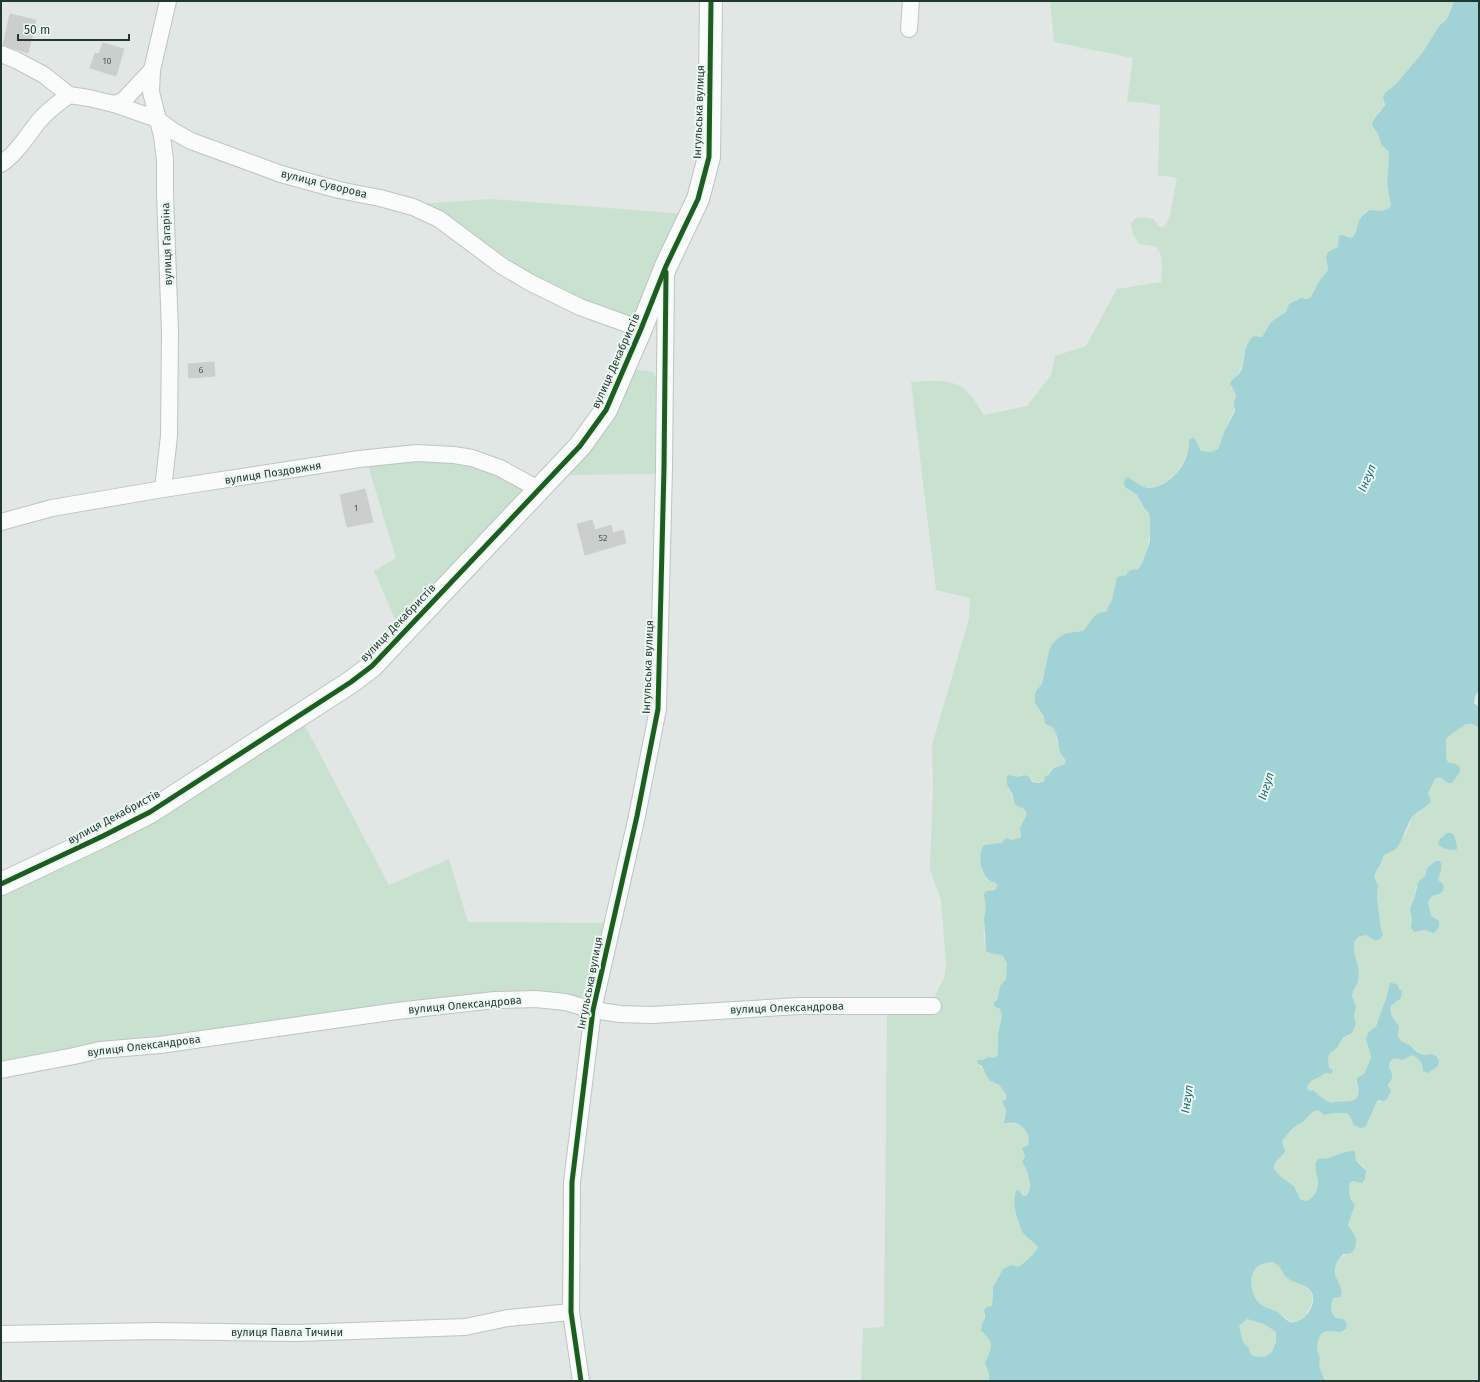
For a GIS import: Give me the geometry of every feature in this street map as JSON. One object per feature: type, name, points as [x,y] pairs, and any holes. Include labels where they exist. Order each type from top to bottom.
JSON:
[{"type":"street","name":"вулиця Гагаріна","points":[[163,489],[170,436],[170,332],[165,160],[162,136],[151,92],[152,70],[168,1]]},
{"type":"street","name":"Інгульська вулиця","points":[[581,1381],[571,1312],[572,1182],[593,1010],[637,816],[658,709],[664,468],[666,266],[698,200],[709,157],[711,1]]},
{"type":"street","points":[[909,29],[911,1]]},
{"type":"street","points":[[1,54],[44,75],[69,95],[52,107],[16,150],[1,164]]},
{"type":"street","points":[[114,104],[123,101],[152,70]]},
{"type":"street","name":"вулиця Суворова","points":[[69,95],[114,104],[157,119],[191,141],[281,174],[339,190],[380,198],[413,207],[439,219],[502,266],[531,283],[580,307],[641,330]]},
{"type":"street","name":"вулиця Декабристів","points":[[1,884],[150,812],[351,682],[372,666],[580,446],[606,410],[641,330],[666,266]]},
{"type":"street","name":"вулиця Поздовжня","points":[[1,522],[52,508],[163,489],[359,459],[417,454],[454,455],[472,458],[500,468],[540,490]]},
{"type":"street","name":"вулиця Олександрова","points":[[1,1070],[100,1050],[160,1045],[397,1011],[488,1001],[536,999],[565,1002],[593,1010],[620,1014],[652,1015],[799,1006],[933,1006]]},
{"type":"street","name":"вулиця Павла Тичини","points":[[1,1334],[155,1331],[298,1333],[466,1327],[508,1318],[571,1312]]},
{"type":"green space","points":[[1050,1],[1454,1],[1446,20],[1439,26],[1423,52],[1392,87],[1383,100],[1384,106],[1379,111],[1379,139],[1388,151],[1389,156],[1387,183],[1391,206],[1385,210],[1371,210],[1364,213],[1359,220],[1356,234],[1353,237],[1339,238],[1338,247],[1335,250],[1332,250],[1326,258],[1328,268],[1327,272],[1311,297],[1308,299],[1301,298],[1296,300],[1286,312],[1271,322],[1262,337],[1254,336],[1249,341],[1246,346],[1238,374],[1233,379],[1231,386],[1236,395],[1234,402],[1235,407],[1218,449],[1211,452],[1201,451],[1193,437],[1189,440],[1186,456],[1178,471],[1166,482],[1150,487],[1144,487],[1128,477],[1130,491],[1137,495],[1143,507],[1149,513],[1151,526],[1144,558],[1138,568],[1124,576],[1115,584],[1113,598],[1106,612],[1095,617],[1083,631],[1067,633],[1059,637],[1052,644],[1049,651],[1042,684],[1035,695],[1036,705],[1045,720],[1053,727],[1056,733],[1060,753],[1065,760],[1064,764],[1050,770],[1049,775],[1045,776],[1044,781],[1041,782],[1035,782],[1022,775],[1018,777],[1010,776],[1008,789],[1015,803],[1024,809],[1027,815],[1020,831],[1021,837],[999,843],[984,845],[980,854],[980,864],[984,873],[990,881],[996,883],[997,886],[995,890],[991,891],[985,914],[984,936],[986,951],[1003,956],[1007,964],[1006,979],[1001,986],[998,998],[995,1000],[1002,1016],[998,1034],[998,1055],[981,1062],[979,1065],[986,1072],[989,1080],[1000,1087],[1006,1094],[1007,1097],[1004,1100],[1003,1105],[1006,1110],[1004,1118],[1006,1124],[1010,1123],[1019,1125],[1025,1130],[1029,1138],[1029,1142],[1023,1152],[1025,1156],[1022,1162],[1028,1174],[1030,1188],[1026,1196],[1023,1196],[1021,1193],[1014,1194],[1014,1204],[1017,1220],[1021,1230],[1038,1247],[1033,1255],[1021,1266],[1011,1266],[1002,1271],[993,1288],[992,1307],[984,1310],[984,1328],[991,1346],[990,1355],[986,1360],[989,1381],[861,1381],[863,1328],[884,1327],[887,1003],[933,999],[944,978],[946,964],[941,900],[930,869],[933,787],[932,745],[969,619],[970,598],[936,590],[911,382],[941,381],[956,384],[970,394],[984,415],[1027,406],[1051,375],[1055,356],[1086,346],[1117,289],[1161,282],[1162,263],[1159,250],[1154,246],[1139,244],[1135,238],[1131,226],[1133,220],[1137,218],[1154,219],[1159,227],[1166,225],[1170,216],[1177,178],[1158,175],[1160,105],[1127,101],[1133,58],[1054,42]]},
{"type":"green space","points":[[491,199],[686,214],[639,313],[628,317],[616,316],[531,279],[417,204]]},
{"type":"green space","points":[[638,370],[654,373],[657,379],[657,474],[560,475],[632,373]]},
{"type":"green space","points":[[417,458],[471,461],[527,488],[400,630],[374,571],[396,558],[367,462]]},
{"type":"green space","points":[[302,720],[389,885],[449,859],[468,922],[606,923],[589,990],[583,996],[576,998],[1,1067],[1,889]]},
{"type":"green space","points":[[1466,724],[1479,727],[1479,1381],[1325,1381],[1319,1366],[1320,1359],[1317,1349],[1318,1341],[1321,1334],[1326,1331],[1341,1332],[1346,1329],[1334,1315],[1332,1307],[1333,1297],[1340,1297],[1342,1290],[1335,1273],[1335,1268],[1339,1259],[1344,1255],[1351,1253],[1356,1237],[1348,1225],[1354,1209],[1349,1187],[1350,1183],[1353,1181],[1357,1182],[1366,1170],[1364,1166],[1356,1161],[1353,1151],[1327,1159],[1320,1159],[1315,1165],[1317,1185],[1315,1194],[1307,1201],[1300,1197],[1297,1194],[1296,1189],[1277,1174],[1274,1169],[1274,1165],[1283,1155],[1284,1147],[1281,1142],[1283,1138],[1291,1132],[1296,1125],[1303,1122],[1315,1110],[1327,1114],[1346,1113],[1350,1116],[1352,1121],[1367,1124],[1376,1103],[1382,1100],[1390,1089],[1389,1069],[1390,1063],[1394,1058],[1406,1058],[1412,1055],[1420,1061],[1424,1071],[1432,1071],[1434,1068],[1431,1054],[1419,1052],[1410,1045],[1401,1041],[1398,1036],[1399,1026],[1392,1017],[1391,1006],[1398,1001],[1389,991],[1379,1019],[1373,1030],[1368,1047],[1371,1057],[1364,1074],[1356,1081],[1358,1092],[1355,1098],[1345,1103],[1329,1103],[1313,1090],[1310,1091],[1307,1088],[1313,1080],[1325,1073],[1329,1074],[1328,1057],[1344,1038],[1352,1033],[1356,1024],[1354,1016],[1356,1007],[1352,996],[1358,982],[1359,970],[1354,951],[1354,942],[1357,937],[1383,934],[1377,897],[1378,885],[1374,877],[1375,872],[1382,864],[1383,856],[1405,835],[1413,816],[1429,804],[1428,793],[1435,779],[1440,777],[1448,783],[1451,762],[1448,762],[1446,758],[1446,739]],"holes":[[[1445,836],[1454,836],[1457,845],[1448,849],[1438,844],[1440,839]],[[1427,868],[1441,871],[1438,875],[1438,881],[1444,885],[1439,894],[1432,896],[1428,902],[1433,933],[1425,930],[1418,932],[1411,927],[1412,919],[1410,909],[1415,896],[1416,887],[1425,876]]]},
{"type":"green space","points":[[1272,1262],[1279,1267],[1286,1277],[1303,1285],[1312,1294],[1312,1302],[1310,1307],[1304,1318],[1300,1321],[1296,1322],[1287,1320],[1278,1312],[1264,1307],[1256,1299],[1251,1283],[1253,1272],[1260,1265]]},
{"type":"green space","points":[[1247,1319],[1264,1324],[1276,1332],[1276,1342],[1272,1352],[1264,1357],[1253,1356],[1250,1353],[1249,1348],[1243,1342],[1238,1326]]},
{"type":"water","name":"Інгул","points":[[1454,1],[1479,1],[1479,689],[1474,703],[1479,707],[1479,727],[1466,724],[1446,739],[1446,758],[1448,762],[1460,767],[1460,772],[1452,783],[1448,783],[1440,777],[1435,779],[1428,793],[1431,802],[1412,817],[1400,843],[1396,848],[1383,856],[1382,862],[1374,877],[1378,885],[1377,897],[1383,934],[1378,940],[1373,940],[1366,935],[1358,937],[1354,942],[1354,951],[1359,970],[1358,982],[1352,996],[1356,1007],[1354,1016],[1356,1024],[1352,1033],[1343,1038],[1337,1048],[1331,1052],[1328,1057],[1329,1068],[1333,1070],[1331,1074],[1325,1073],[1313,1080],[1307,1088],[1310,1091],[1313,1090],[1324,1099],[1332,1103],[1350,1101],[1356,1098],[1358,1092],[1357,1078],[1364,1074],[1371,1057],[1366,1039],[1368,1033],[1376,1026],[1390,983],[1398,985],[1399,989],[1402,991],[1401,998],[1391,1006],[1392,1017],[1399,1026],[1398,1036],[1401,1041],[1410,1045],[1417,1052],[1424,1055],[1431,1054],[1436,1056],[1439,1061],[1438,1066],[1428,1073],[1423,1071],[1420,1061],[1412,1055],[1403,1060],[1394,1058],[1390,1062],[1389,1068],[1392,1073],[1392,1078],[1388,1085],[1391,1091],[1387,1099],[1384,1101],[1379,1100],[1376,1103],[1365,1127],[1360,1128],[1354,1125],[1350,1116],[1346,1113],[1332,1113],[1324,1115],[1318,1110],[1313,1112],[1303,1122],[1297,1125],[1282,1142],[1285,1151],[1275,1163],[1274,1169],[1282,1178],[1294,1186],[1300,1199],[1307,1201],[1314,1195],[1317,1189],[1318,1183],[1315,1166],[1319,1159],[1353,1151],[1355,1152],[1356,1161],[1366,1170],[1365,1179],[1362,1183],[1353,1181],[1349,1186],[1349,1192],[1355,1205],[1348,1225],[1356,1238],[1355,1247],[1353,1252],[1344,1254],[1340,1257],[1335,1268],[1335,1274],[1342,1291],[1340,1297],[1333,1298],[1331,1306],[1336,1318],[1343,1319],[1347,1323],[1346,1329],[1341,1332],[1326,1331],[1321,1334],[1318,1341],[1317,1349],[1320,1359],[1319,1366],[1325,1381],[989,1381],[989,1373],[985,1363],[991,1350],[991,1346],[989,1339],[981,1331],[985,1318],[984,1310],[987,1307],[992,1306],[993,1287],[1003,1269],[1011,1265],[1019,1267],[1038,1247],[1022,1230],[1017,1219],[1014,1199],[1017,1190],[1023,1196],[1026,1196],[1030,1188],[1028,1174],[1022,1162],[1025,1156],[1022,1148],[1028,1145],[1028,1134],[1024,1128],[1018,1124],[1004,1123],[1006,1110],[1002,1102],[1006,1099],[1006,1094],[999,1085],[989,1080],[982,1066],[977,1063],[978,1060],[983,1060],[988,1057],[994,1058],[998,1055],[998,1034],[1002,1016],[1000,1009],[994,1006],[994,1003],[998,998],[1000,986],[1006,979],[1007,964],[1003,956],[986,951],[984,919],[986,908],[984,894],[987,891],[995,890],[997,886],[996,883],[985,876],[983,872],[980,862],[982,849],[984,845],[1001,843],[1006,838],[1012,840],[1021,837],[1020,828],[1027,814],[1024,809],[1014,803],[1013,795],[1007,783],[1008,775],[1018,777],[1024,775],[1029,777],[1032,782],[1039,783],[1044,781],[1045,776],[1049,775],[1055,767],[1065,763],[1065,760],[1060,752],[1056,733],[1052,727],[1045,724],[1044,717],[1035,703],[1035,695],[1036,691],[1042,684],[1049,651],[1052,644],[1059,637],[1067,633],[1083,631],[1095,616],[1102,612],[1106,612],[1112,600],[1117,577],[1126,575],[1130,570],[1138,569],[1142,563],[1150,541],[1149,513],[1144,508],[1137,495],[1125,487],[1125,479],[1128,477],[1144,487],[1150,488],[1166,482],[1180,469],[1188,452],[1189,440],[1194,437],[1201,451],[1211,452],[1218,449],[1224,432],[1235,411],[1234,402],[1236,395],[1230,383],[1243,367],[1246,348],[1250,340],[1254,336],[1262,337],[1271,322],[1286,312],[1289,304],[1301,298],[1308,299],[1311,297],[1320,280],[1327,272],[1328,268],[1326,258],[1328,252],[1338,247],[1339,236],[1354,236],[1358,222],[1364,214],[1370,210],[1386,210],[1391,206],[1387,183],[1388,151],[1381,144],[1378,134],[1372,125],[1373,121],[1385,105],[1383,98],[1385,93],[1397,83],[1423,52],[1439,26],[1449,15]],"holes":[[[1272,1262],[1279,1267],[1286,1277],[1292,1281],[1304,1285],[1312,1293],[1313,1303],[1311,1308],[1300,1320],[1290,1322],[1278,1312],[1261,1305],[1256,1299],[1251,1283],[1253,1272],[1260,1265]],[[1247,1319],[1264,1324],[1276,1332],[1276,1342],[1272,1352],[1264,1357],[1253,1356],[1250,1353],[1249,1348],[1243,1342],[1239,1326]]]},
{"type":"water","points":[[1447,833],[1453,834],[1456,840],[1457,849],[1447,849],[1438,844],[1440,839]]},
{"type":"water","points":[[1436,861],[1440,861],[1441,864],[1438,880],[1444,885],[1443,891],[1432,896],[1428,902],[1431,916],[1439,921],[1438,927],[1433,933],[1425,930],[1414,932],[1411,927],[1412,919],[1410,909],[1418,882],[1425,876],[1427,868]]},
{"type":"building","points":[[10,14],[36,20],[28,53],[3,45]]},
{"type":"building","points":[[103,43],[124,49],[116,76],[90,68],[95,53],[99,54]]},
{"type":"building","points":[[214,362],[215,376],[189,378],[188,364]]},
{"type":"building","points":[[365,489],[373,522],[347,527],[340,495]]},
{"type":"building","points":[[592,520],[595,530],[611,525],[613,533],[623,530],[626,543],[585,555],[577,524]]},
{"type":"cycle path","points":[[1,884],[150,812],[351,682],[372,666],[580,446],[606,410],[666,266],[698,199],[709,157],[711,1]]},
{"type":"cycle path","points":[[581,1381],[571,1312],[572,1182],[593,1010],[637,816],[658,709],[664,468],[666,272]]}]
